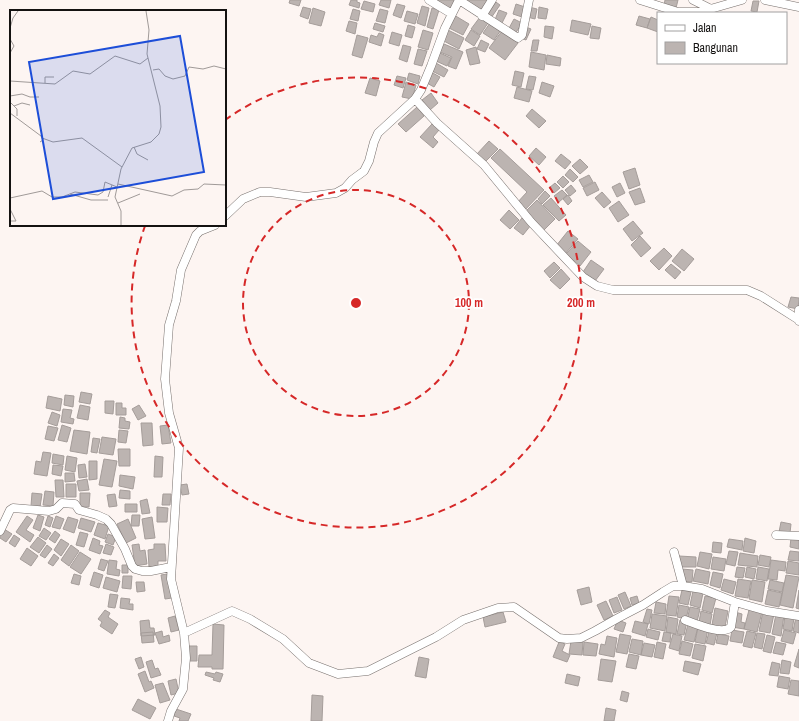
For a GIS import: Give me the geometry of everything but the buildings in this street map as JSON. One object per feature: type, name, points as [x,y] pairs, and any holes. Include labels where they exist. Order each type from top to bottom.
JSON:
[{"type":"street","points":[[429,0],[452,14]]},
{"type":"street","points":[[226,215],[243,199],[260,192],[306,197],[336,193],[346,188],[352,180],[364,171],[369,161],[378,133],[415,99],[421,90],[445,28],[459,0],[518,38],[520,37],[524,28],[530,0]]},
{"type":"street","points":[[482,16],[492,0]]},
{"type":"street","points":[[640,0],[678,12],[700,12],[742,0]]},
{"type":"street","points":[[693,0],[711,9]]},
{"type":"street","points":[[765,0],[799,7]]},
{"type":"street","points":[[415,99],[437,122],[484,165],[531,222],[583,277],[597,286],[613,290],[747,290],[761,296],[799,321]]},
{"type":"street","points":[[168,721],[171,711],[183,689],[186,658],[184,633],[171,579],[179,448],[169,413],[165,379],[169,325],[176,301],[181,270],[196,235],[200,231],[212,226]]},
{"type":"street","points":[[799,310],[799,321]]},
{"type":"street","points":[[0,531],[10,510],[13,508],[49,511],[56,509],[62,503],[75,504],[79,510],[97,515],[106,519],[111,524],[125,549],[132,566],[135,569],[151,571],[172,567]]},
{"type":"street","points":[[776,535],[799,536]]},
{"type":"street","points":[[674,552],[683,586]]},
{"type":"street","points":[[184,633],[232,611],[250,619],[283,639],[309,663],[338,674],[351,674],[368,671],[436,637],[463,620],[498,608],[514,607],[559,638],[567,639],[581,638],[643,606],[673,586],[702,589],[735,602],[767,611],[799,616]]},
{"type":"street","points":[[685,620],[712,629],[724,631],[728,630],[731,627],[735,602]]}]
